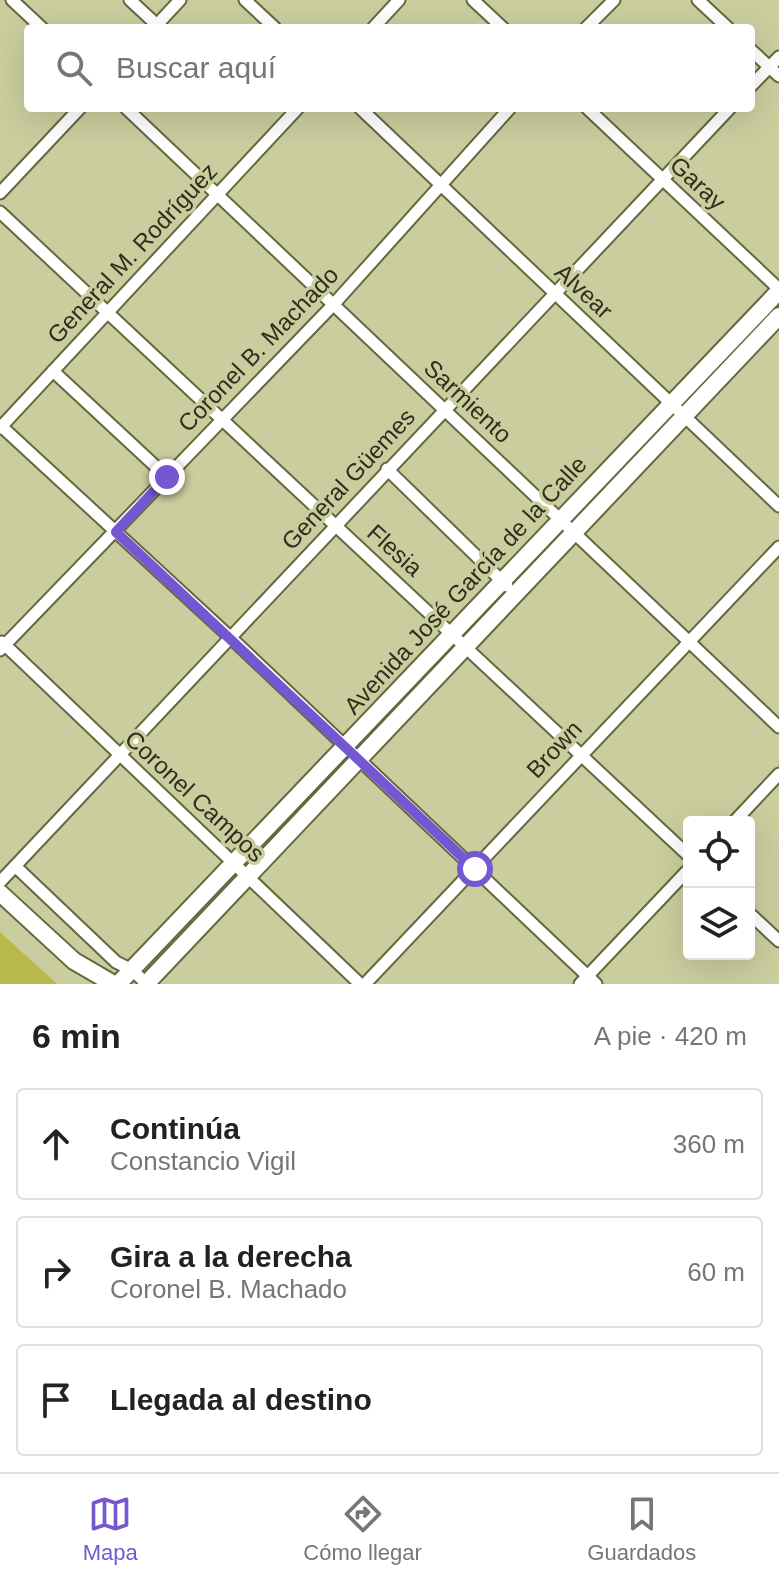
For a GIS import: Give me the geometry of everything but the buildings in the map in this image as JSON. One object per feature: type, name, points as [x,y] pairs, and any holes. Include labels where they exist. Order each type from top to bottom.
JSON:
[{"type":"main road","name":"Avenida José García de la Calle","points":[[118,980],[235,863],[779,290]]},
{"type":"main road","name":"Avenida José García de la Calle","points":[[147,984],[779,316]]},
{"type":"main road","points":[[0,893],[74,961],[118,980]]},
{"type":"main road","points":[[74,961],[86,984]]},
{"type":"street","points":[[12,0],[38,24]]},
{"type":"street","points":[[130,0],[153,24]]},
{"type":"street","points":[[157,24],[180,0]]},
{"type":"street","points":[[245,0],[271,24]]},
{"type":"street","points":[[377,24],[399,0]]},
{"type":"street","points":[[473,0],[499,24]]},
{"type":"street","points":[[590,24],[614,0]]},
{"type":"street","points":[[698,0],[724,24]]},
{"type":"street","points":[[755,54],[779,76]]},
{"type":"street","points":[[755,82],[779,57]]},
{"type":"street","points":[[0,193],[76,112]]},
{"type":"street","name":"Sarmiento","points":[[130,112],[562,518],[779,727]]},
{"type":"street","name":"General M. Rodríguez","points":[[1,426],[294,112]]},
{"type":"street","name":"Alvear","points":[[364,112],[779,506]]},
{"type":"street","name":"Coronel B. Machado","points":[[2,645],[116,532],[333,305],[506,112]]},
{"type":"street","name":"Garay","points":[[591,112],[779,290]]},
{"type":"street","name":"General Güemes","points":[[0,882],[726,112]]},
{"type":"street","name":"Flesia","points":[[0,212],[467,645],[683,850]]},
{"type":"street","points":[[53,371],[167,477]]},
{"type":"street","points":[[1,426],[230,637],[475,869],[588,981],[683,876]]},
{"type":"street","points":[[387,469],[516,592]]},
{"type":"street","name":"Brown","points":[[363,984],[779,547]]},
{"type":"street","name":"Coronel Campos","points":[[2,645],[363,984]]},
{"type":"street","points":[[740,816],[779,774]]},
{"type":"street","points":[[15,866],[116,962],[118,980],[147,984]]},
{"type":"street","points":[[755,919],[779,941]]},
{"type":"shaded area","points":[[0,932],[57,984],[0,984]]},
{"type":"route","points":[[167,477],[116,532],[475,869]]}]
